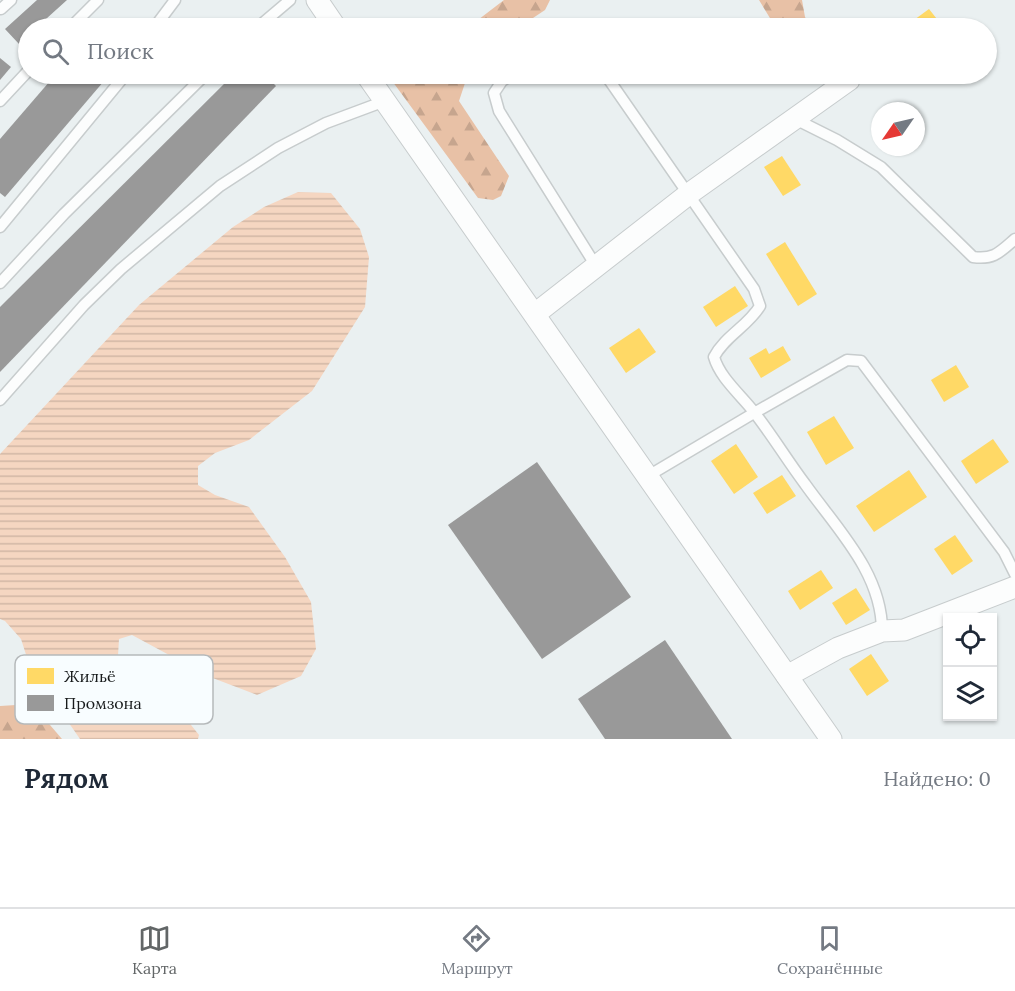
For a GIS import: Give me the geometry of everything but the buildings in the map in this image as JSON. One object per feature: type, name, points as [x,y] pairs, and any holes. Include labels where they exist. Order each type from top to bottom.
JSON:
[{"type":"street","points":[[317,0],[329,18]]},
{"type":"street","points":[[373,84],[831,739]]},
{"type":"street","points":[[535,314],[690,193],[843,84]]},
{"type":"street","points":[[787,676],[838,648],[882,631],[904,630],[1015,587]]},
{"type":"lane","points":[[1,9],[11,0]]},
{"type":"lane","points":[[80,18],[98,0]]},
{"type":"lane","points":[[162,18],[175,0]]},
{"type":"lane","points":[[269,18],[290,0]]},
{"type":"lane","points":[[0,100],[18,81]]},
{"type":"lane","points":[[0,226],[118,84]]},
{"type":"lane","points":[[0,283],[72,206],[196,84]]},
{"type":"lane","points":[[500,84],[494,93],[499,111],[596,266]]},
{"type":"lane","points":[[612,84],[754,288],[760,306],[754,317],[720,347],[714,357],[717,367],[754,413],[855,551],[874,586],[882,612],[882,631]]},
{"type":"lane","points":[[0,400],[84,306],[121,269],[220,186],[278,148],[326,123],[385,101]]},
{"type":"lane","points":[[793,118],[837,140],[881,167],[973,257],[988,259],[1015,239]]},
{"type":"lane","points":[[648,477],[847,360],[861,361],[1004,552],[1015,574]]},
{"type":"green space","points":[[504,0],[550,0],[545,10],[533,18],[480,18]]},
{"type":"green space","points":[[759,0],[802,0],[806,18],[770,18]]},
{"type":"green space","points":[[394,84],[465,84],[459,101],[509,176],[501,196],[493,200],[478,198]]},
{"type":"green space","points":[[15,705],[15,724],[49,724],[62,739],[0,739],[0,706]]},
{"type":"shaded area","points":[[298,192],[331,193],[360,229],[369,257],[365,307],[312,391],[249,440],[215,453],[198,466],[198,485],[215,495],[249,507],[285,557],[311,602],[316,649],[301,676],[257,695],[213,678],[213,655],[169,655],[132,635],[119,639],[118,655],[26,655],[21,639],[5,621],[0,619],[0,454],[139,305],[233,227],[264,207]]},
{"type":"shaded area","points":[[70,724],[190,724],[199,735],[198,739],[80,739]]}]
